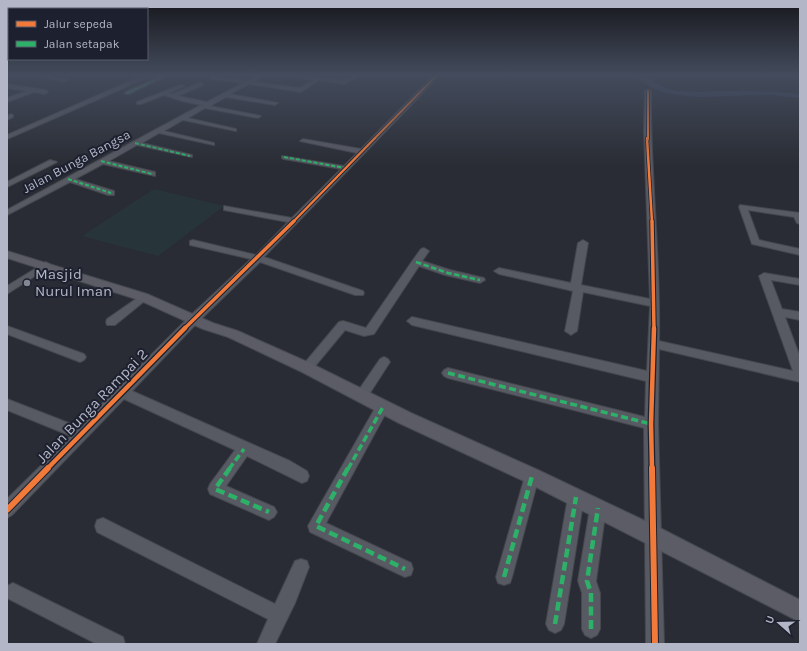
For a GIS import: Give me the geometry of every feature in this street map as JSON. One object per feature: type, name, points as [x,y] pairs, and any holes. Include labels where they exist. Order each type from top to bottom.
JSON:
[{"type":"main road","points":[[7,254],[143,297],[233,334],[307,368],[383,407],[576,497],[800,611]]},
{"type":"street","points":[[7,137],[79,105]]},
{"type":"street","name":"Jalan Bunga Bangsa","points":[[7,212],[204,105]]},
{"type":"street","points":[[207,105],[258,116]]},
{"type":"street","name":"Jalan Bunga Rampai 2","points":[[7,510],[194,319],[294,222],[360,151],[406,105]]},
{"type":"street","points":[[647,105],[646,131],[651,189],[655,304],[651,377],[652,535],[655,644]]},
{"type":"street","points":[[182,118],[234,130]]},
{"type":"street","points":[[158,131],[212,144]]},
{"type":"street","points":[[303,141],[360,151]]},
{"type":"street","points":[[135,143],[190,156]]},
{"type":"street","points":[[284,157],[345,168]]},
{"type":"street","points":[[101,161],[152,174]]},
{"type":"street","points":[[7,185],[53,162]]},
{"type":"street","points":[[68,179],[112,193]]},
{"type":"street","points":[[800,221],[798,215],[743,207],[755,242],[800,252]]},
{"type":"street","points":[[227,208],[294,222]]},
{"type":"street","points":[[193,243],[258,258],[359,293]]},
{"type":"street","points":[[571,331],[583,243]]},
{"type":"street","points":[[307,368],[343,325],[364,332],[370,330],[424,251]]},
{"type":"street","points":[[416,262],[448,273],[480,280]]},
{"type":"street","points":[[7,291],[46,266]]},
{"type":"street","points":[[499,271],[655,304]]},
{"type":"street","points":[[800,282],[764,275],[776,312],[800,373]]},
{"type":"street","points":[[111,322],[143,297]]},
{"type":"street","points":[[776,312],[800,316]]},
{"type":"street","points":[[412,321],[651,377]]},
{"type":"street","points":[[7,330],[80,357]]},
{"type":"street","points":[[654,344],[800,377]]},
{"type":"street","points":[[362,395],[384,362]]},
{"type":"street","points":[[448,373],[651,424]]},
{"type":"street","points":[[122,392],[244,449],[285,466],[302,476]]},
{"type":"street","points":[[7,404],[82,434]]},
{"type":"street","points":[[383,407],[316,526],[405,569]]},
{"type":"street","points":[[244,449],[215,489],[269,512]]},
{"type":"street","points":[[504,577],[532,476]]},
{"type":"street","points":[[555,624],[576,497]]},
{"type":"street","points":[[591,629],[591,593],[586,581],[598,508]]},
{"type":"street","points":[[102,526],[279,615]]},
{"type":"street","points":[[266,644],[289,597],[301,567]]},
{"type":"street","points":[[13,592],[116,644]]},
{"type":"shaded area","points":[[154,189],[224,206],[158,256],[82,236]]},
{"type":"marked path","points":[[135,143],[190,156]]},
{"type":"marked path","points":[[284,157],[345,168]]},
{"type":"marked path","points":[[101,161],[152,174]]},
{"type":"marked path","points":[[68,179],[111,193]]},
{"type":"marked path","points":[[416,262],[448,273],[480,280]]},
{"type":"marked path","points":[[448,373],[651,424]]},
{"type":"marked path","points":[[383,407],[316,526],[405,569]]},
{"type":"marked path","points":[[244,449],[215,489],[269,512]]},
{"type":"marked path","points":[[504,577],[532,476]]},
{"type":"marked path","points":[[555,624],[576,497]]},
{"type":"marked path","points":[[591,629],[591,593],[587,581],[598,508]]},
{"type":"cycle path","points":[[7,510],[194,319],[258,258],[407,105]]},
{"type":"cycle path","points":[[648,105],[647,131],[651,189],[655,304],[651,424],[655,644]]},
{"type":"place","name":"Masjid Nurul Iman","points":[[27,283]]}]
